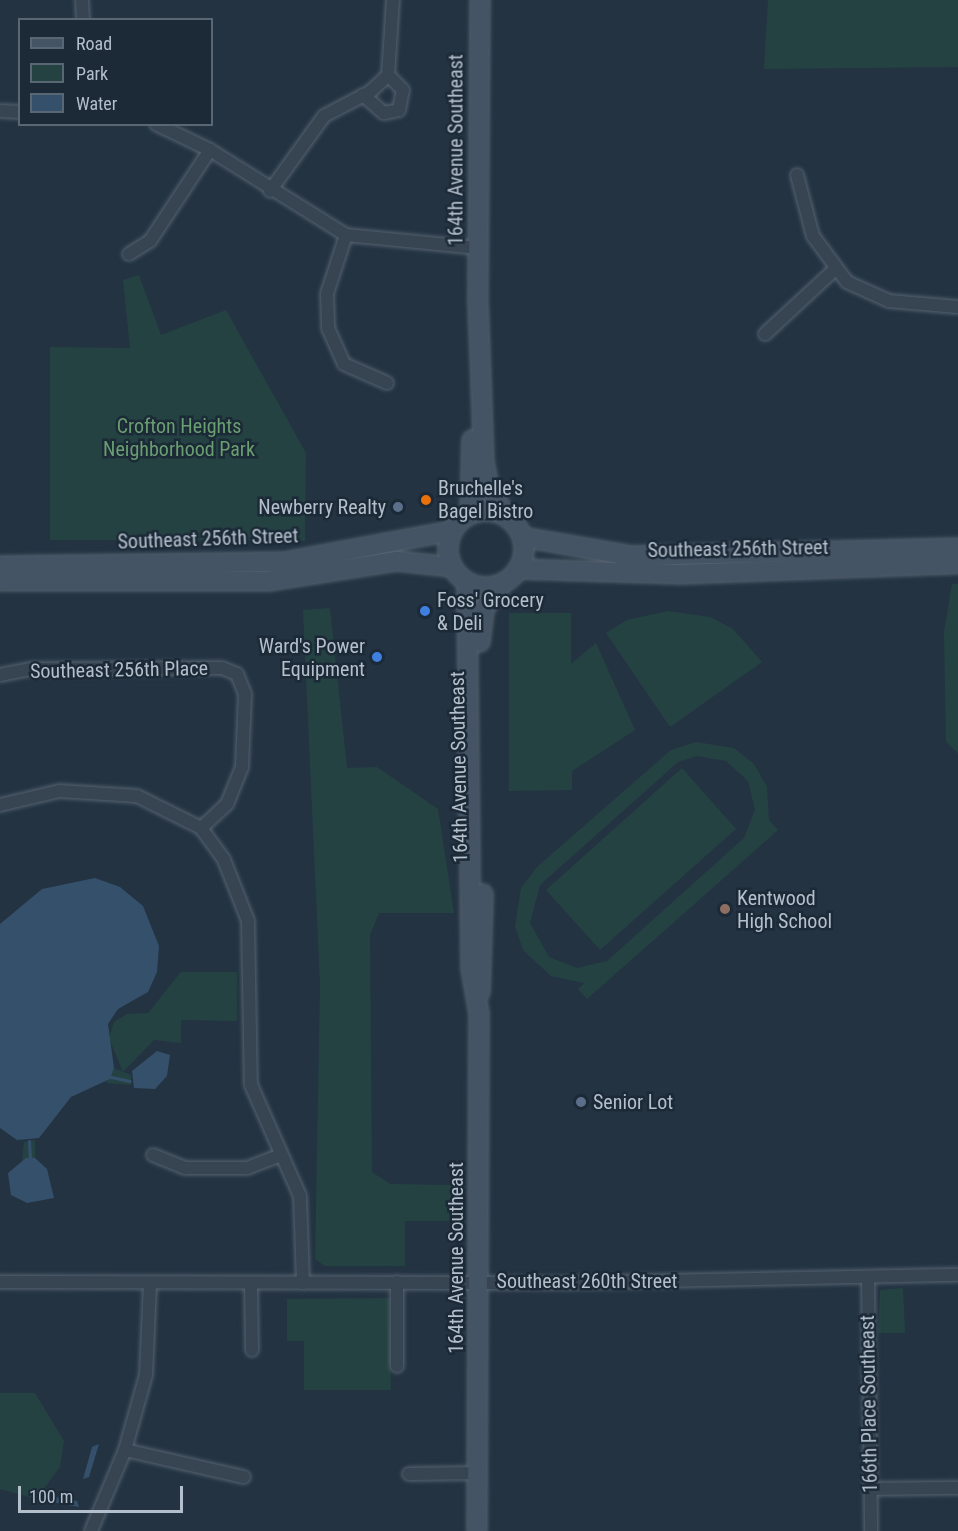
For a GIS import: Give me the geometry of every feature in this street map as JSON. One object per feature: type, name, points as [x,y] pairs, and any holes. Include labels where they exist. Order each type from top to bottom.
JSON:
[{"type":"street","points":[[82,0],[82,18]]},
{"type":"street","points":[[270,191],[324,116],[363,95],[388,75],[393,0]]},
{"type":"street","name":"164th Avenue Southeast","points":[[480,0],[478,301],[484,462],[489,487],[506,516]]},
{"type":"street","points":[[363,95],[384,113],[399,110],[403,90],[388,75]]},
{"type":"street","points":[[0,111],[18,112]]},
{"type":"street","points":[[160,126],[210,150],[270,191],[346,235],[478,248]]},
{"type":"street","points":[[129,254],[150,241],[210,150]]},
{"type":"street","points":[[797,175],[813,236],[834,270],[860,290],[889,301],[958,307]]},
{"type":"street","points":[[346,235],[327,294],[328,328],[344,364],[387,383]]},
{"type":"street","points":[[765,334],[834,270]]},
{"type":"street","name":"164th Avenue Southeast","points":[[470,513],[472,332],[478,301]]},
{"type":"street","points":[[470,513],[506,516],[522,537],[518,569],[503,583],[467,583],[451,567],[451,531],[470,513]]},
{"type":"street","name":"Southeast 256th Street","points":[[0,566],[284,562],[451,531]]},
{"type":"street","name":"Southeast 256th Street","points":[[522,537],[632,556],[755,555],[958,548]]},
{"type":"street","points":[[737,572],[755,555]]},
{"type":"street","name":"Southeast 256th Street","points":[[0,581],[268,581],[397,561],[451,567]]},
{"type":"street","name":"Southeast 256th Street","points":[[518,569],[737,572],[958,564]]},
{"type":"street","name":"164th Avenue Southeast","points":[[467,583],[471,968],[479,993],[480,1528]]},
{"type":"street","name":"164th Avenue Southeast","points":[[479,993],[484,983],[480,620],[503,583]]},
{"type":"street","name":"Southeast 256th Place","points":[[0,675],[56,669],[222,668],[237,674],[245,694],[242,767],[226,804],[201,828]]},
{"type":"street","points":[[0,805],[59,791],[122,792],[159,804],[201,828],[235,878],[246,908],[250,1085],[300,1196],[303,1283]]},
{"type":"street","points":[[153,1155],[186,1168],[247,1167],[281,1155]]},
{"type":"street","name":"Southeast 260th Street","points":[[0,1282],[251,1284],[958,1275]]},
{"type":"street","name":"166th Place Southeast","points":[[868,1277],[871,1531]]},
{"type":"street","points":[[397,1366],[398,1282]]},
{"type":"street","points":[[91,1531],[125,1449],[146,1375],[150,1284]]},
{"type":"street","points":[[251,1284],[252,1350]]},
{"type":"street","points":[[125,1449],[244,1477]]},
{"type":"street","points":[[409,1474],[479,1473]]},
{"type":"street","points":[[870,1489],[958,1488]]},
{"type":"green space","points":[[768,0],[958,0],[958,67],[764,69]]},
{"type":"green space","name":"Crofton Heights Neighborhood Park","points":[[139,275],[161,335],[226,310],[306,453],[305,541],[50,540],[50,347],[130,348],[123,280]]},
{"type":"green space","points":[[952,584],[958,584],[958,753],[946,742],[944,632]]},
{"type":"green space","points":[[330,608],[347,768],[377,767],[438,809],[454,913],[379,913],[370,935],[372,1172],[390,1184],[452,1185],[454,1221],[405,1221],[405,1266],[325,1266],[315,1259],[320,985],[303,610]]},
{"type":"green space","points":[[668,611],[710,617],[733,629],[762,662],[670,727],[606,633],[627,620]]},
{"type":"green space","points":[[509,613],[571,613],[571,664],[596,643],[635,730],[572,771],[572,790],[509,791]]},
{"type":"green space","points":[[696,742],[734,748],[754,764],[767,787],[769,820],[778,830],[587,999],[578,989],[584,983],[551,976],[523,950],[515,926],[521,888],[537,867],[671,750]],"holes":[[[697,756],[726,761],[748,781],[755,810],[744,838],[607,961],[577,968],[549,957],[530,923],[540,885],[678,762]]]},
{"type":"green space","points":[[682,768],[736,829],[600,950],[546,890]]},
{"type":"green space","points":[[181,972],[237,972],[237,1021],[181,1020],[181,1043],[154,1040],[123,1072],[109,1038],[114,1022],[127,1014],[148,1013]]},
{"type":"green space","points":[[114,1068],[131,1075],[131,1085],[106,1083]]},
{"type":"green space","points":[[35,1140],[35,1158],[22,1160],[24,1142]]},
{"type":"green space","points":[[903,1288],[905,1333],[878,1333],[880,1290]]},
{"type":"green space","points":[[390,1298],[391,1390],[304,1390],[304,1341],[287,1341],[287,1299]]},
{"type":"green space","points":[[0,1393],[35,1393],[64,1441],[60,1467],[36,1499],[0,1489]]},
{"type":"water","points":[[95,878],[120,887],[143,906],[159,946],[157,972],[148,992],[118,1009],[108,1024],[114,1068],[110,1079],[71,1097],[39,1138],[17,1140],[0,1128],[0,924],[42,889]]},
{"type":"water","points":[[157,1051],[170,1055],[167,1076],[155,1089],[134,1088],[132,1071]]},
{"type":"water","points":[[26,1158],[35,1158],[47,1169],[54,1198],[27,1203],[11,1195],[8,1173]]},
{"type":"water","points":[[99,1444],[89,1477],[83,1479],[92,1447]]},
{"type":"water","points":[[56,1497],[77,1501],[79,1507],[51,1502]]},
{"type":"waterway","points":[[111,1077],[130,1081]]},
{"type":"waterway","points":[[29,1141],[30,1158]]},
{"type":"place","name":"Bruchelle's Bagel Bistro","points":[[426,500]]},
{"type":"place","name":"Newberry Realty","points":[[398,507]]},
{"type":"place","name":"Foss' Grocery & Deli","points":[[425,611]]},
{"type":"place","name":"Ward's Power Equipment","points":[[377,657]]},
{"type":"place","name":"Kentwood High School","points":[[725,909]]},
{"type":"place","name":"Senior Lot","points":[[581,1102]]}]
